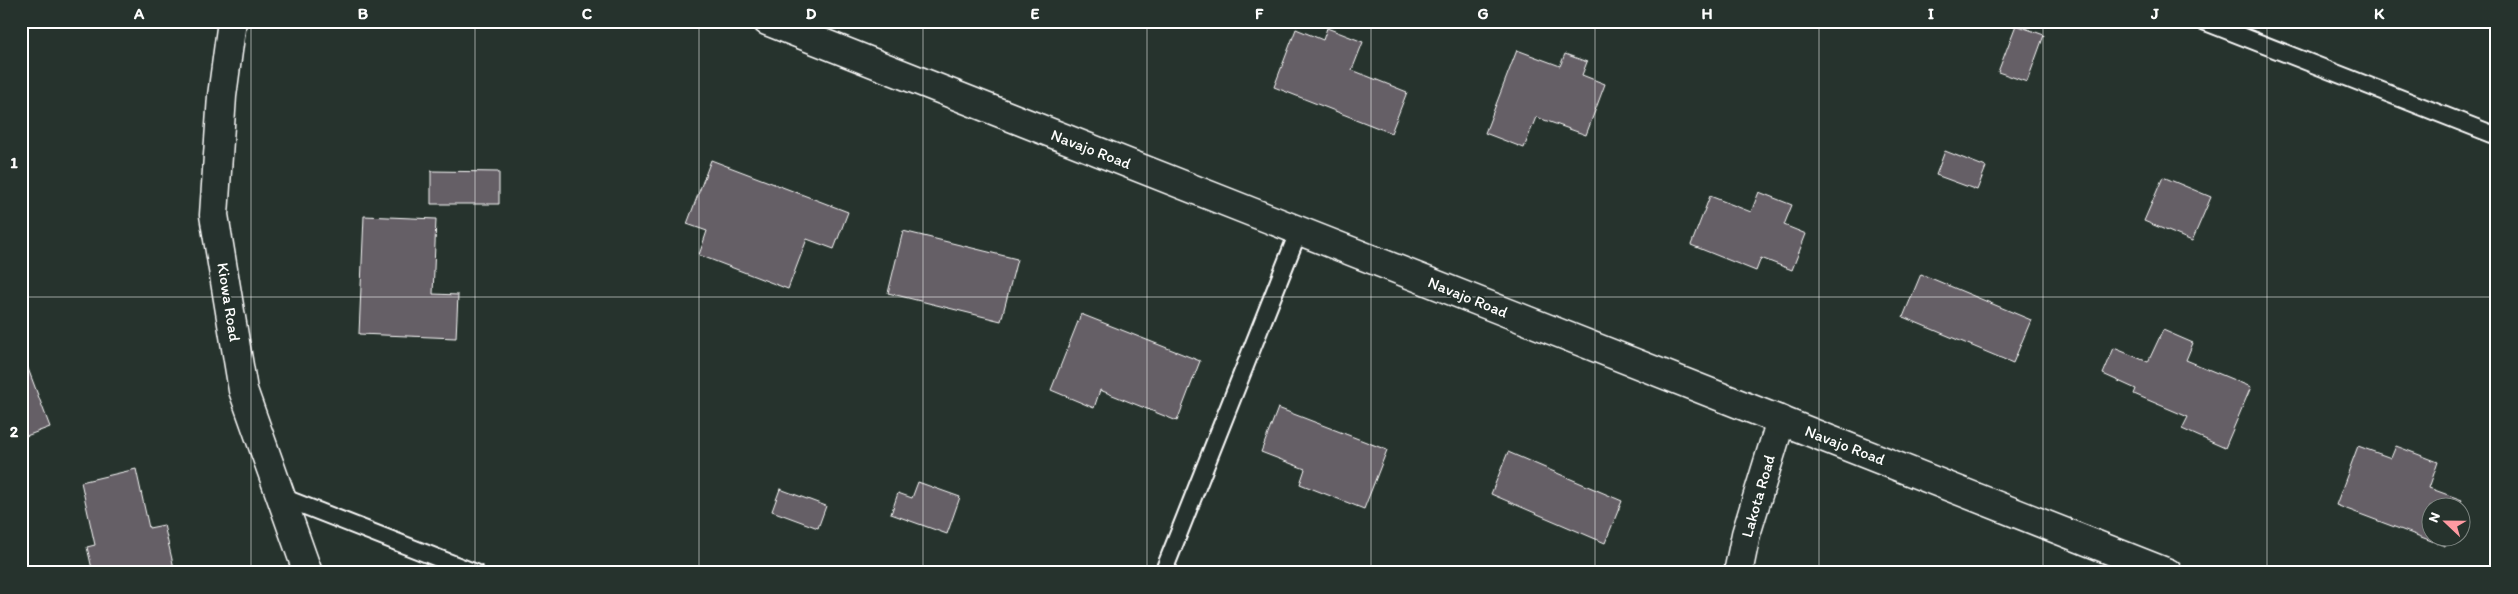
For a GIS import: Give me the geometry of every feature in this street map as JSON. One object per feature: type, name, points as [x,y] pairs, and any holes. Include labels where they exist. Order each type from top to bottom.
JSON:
[{"type":"main road","name":"Kiowa Road","points":[[232,21],[222,96],[214,215],[243,390],[308,573]]},
{"type":"main road","name":"Navajo Road","points":[[768,21],[2168,573]]},
{"type":"main road","name":"Lakota Road","points":[[1738,573],[1746,534],[1781,420]]},
{"type":"lane","points":[[2203,21],[2497,136]]},
{"type":"lane","points":[[1163,573],[1299,230]]},
{"type":"lane","points":[[282,497],[476,573]]},
{"type":"building","points":[[2016,25],[2044,35],[2027,82],[1998,72]]},
{"type":"building","points":[[1327,28],[1363,42],[1352,70],[1407,92],[1391,133],[1274,87],[1296,29],[1323,40]]},
{"type":"building","points":[[1517,50],[1560,66],[1565,54],[1587,62],[1582,75],[1605,84],[1586,135],[1536,117],[1524,148],[1485,133]]},
{"type":"building","points":[[1945,151],[1986,167],[1977,190],[1936,175]]},
{"type":"building","points":[[711,160],[848,212],[834,249],[807,239],[788,289],[699,255],[707,231],[687,224]]},
{"type":"building","points":[[431,171],[499,172],[499,204],[431,204]]},
{"type":"building","points":[[2163,177],[2211,197],[2192,241],[2144,221]]},
{"type":"building","points":[[1759,192],[1792,205],[1784,225],[1806,234],[1792,270],[1761,258],[1756,271],[1691,245],[1710,196],[1751,212]]},
{"type":"building","points":[[364,216],[436,219],[433,294],[458,295],[456,338],[359,334]]},
{"type":"building","points":[[903,231],[1017,259],[1001,321],[888,293]]},
{"type":"building","points":[[1921,274],[2031,320],[2013,363],[1903,317]]},
{"type":"building","points":[[1081,314],[1200,361],[1177,421],[1100,390],[1094,408],[1051,390]]},
{"type":"building","points":[[2163,330],[2193,343],[2186,360],[2251,387],[2225,448],[2182,429],[2188,417],[2134,394],[2136,389],[2103,374],[2114,348],[2148,362]]},
{"type":"building","points":[[21,350],[50,427],[21,438]]},
{"type":"building","points":[[1278,408],[1387,450],[1364,509],[1300,484],[1305,469],[1261,452]]},
{"type":"building","points":[[2358,446],[2391,458],[2396,446],[2438,462],[2429,488],[2451,496],[2420,496],[2420,537],[2336,505]]},
{"type":"building","points":[[1508,452],[1622,501],[1605,543],[1491,494]]},
{"type":"building","points":[[136,469],[149,528],[164,525],[174,568],[152,573],[93,573],[87,547],[95,545],[81,482]]},
{"type":"building","points":[[918,482],[960,497],[947,534],[891,514],[898,493],[912,498]]},
{"type":"building","points":[[780,489],[826,506],[818,528],[772,511]]}]
